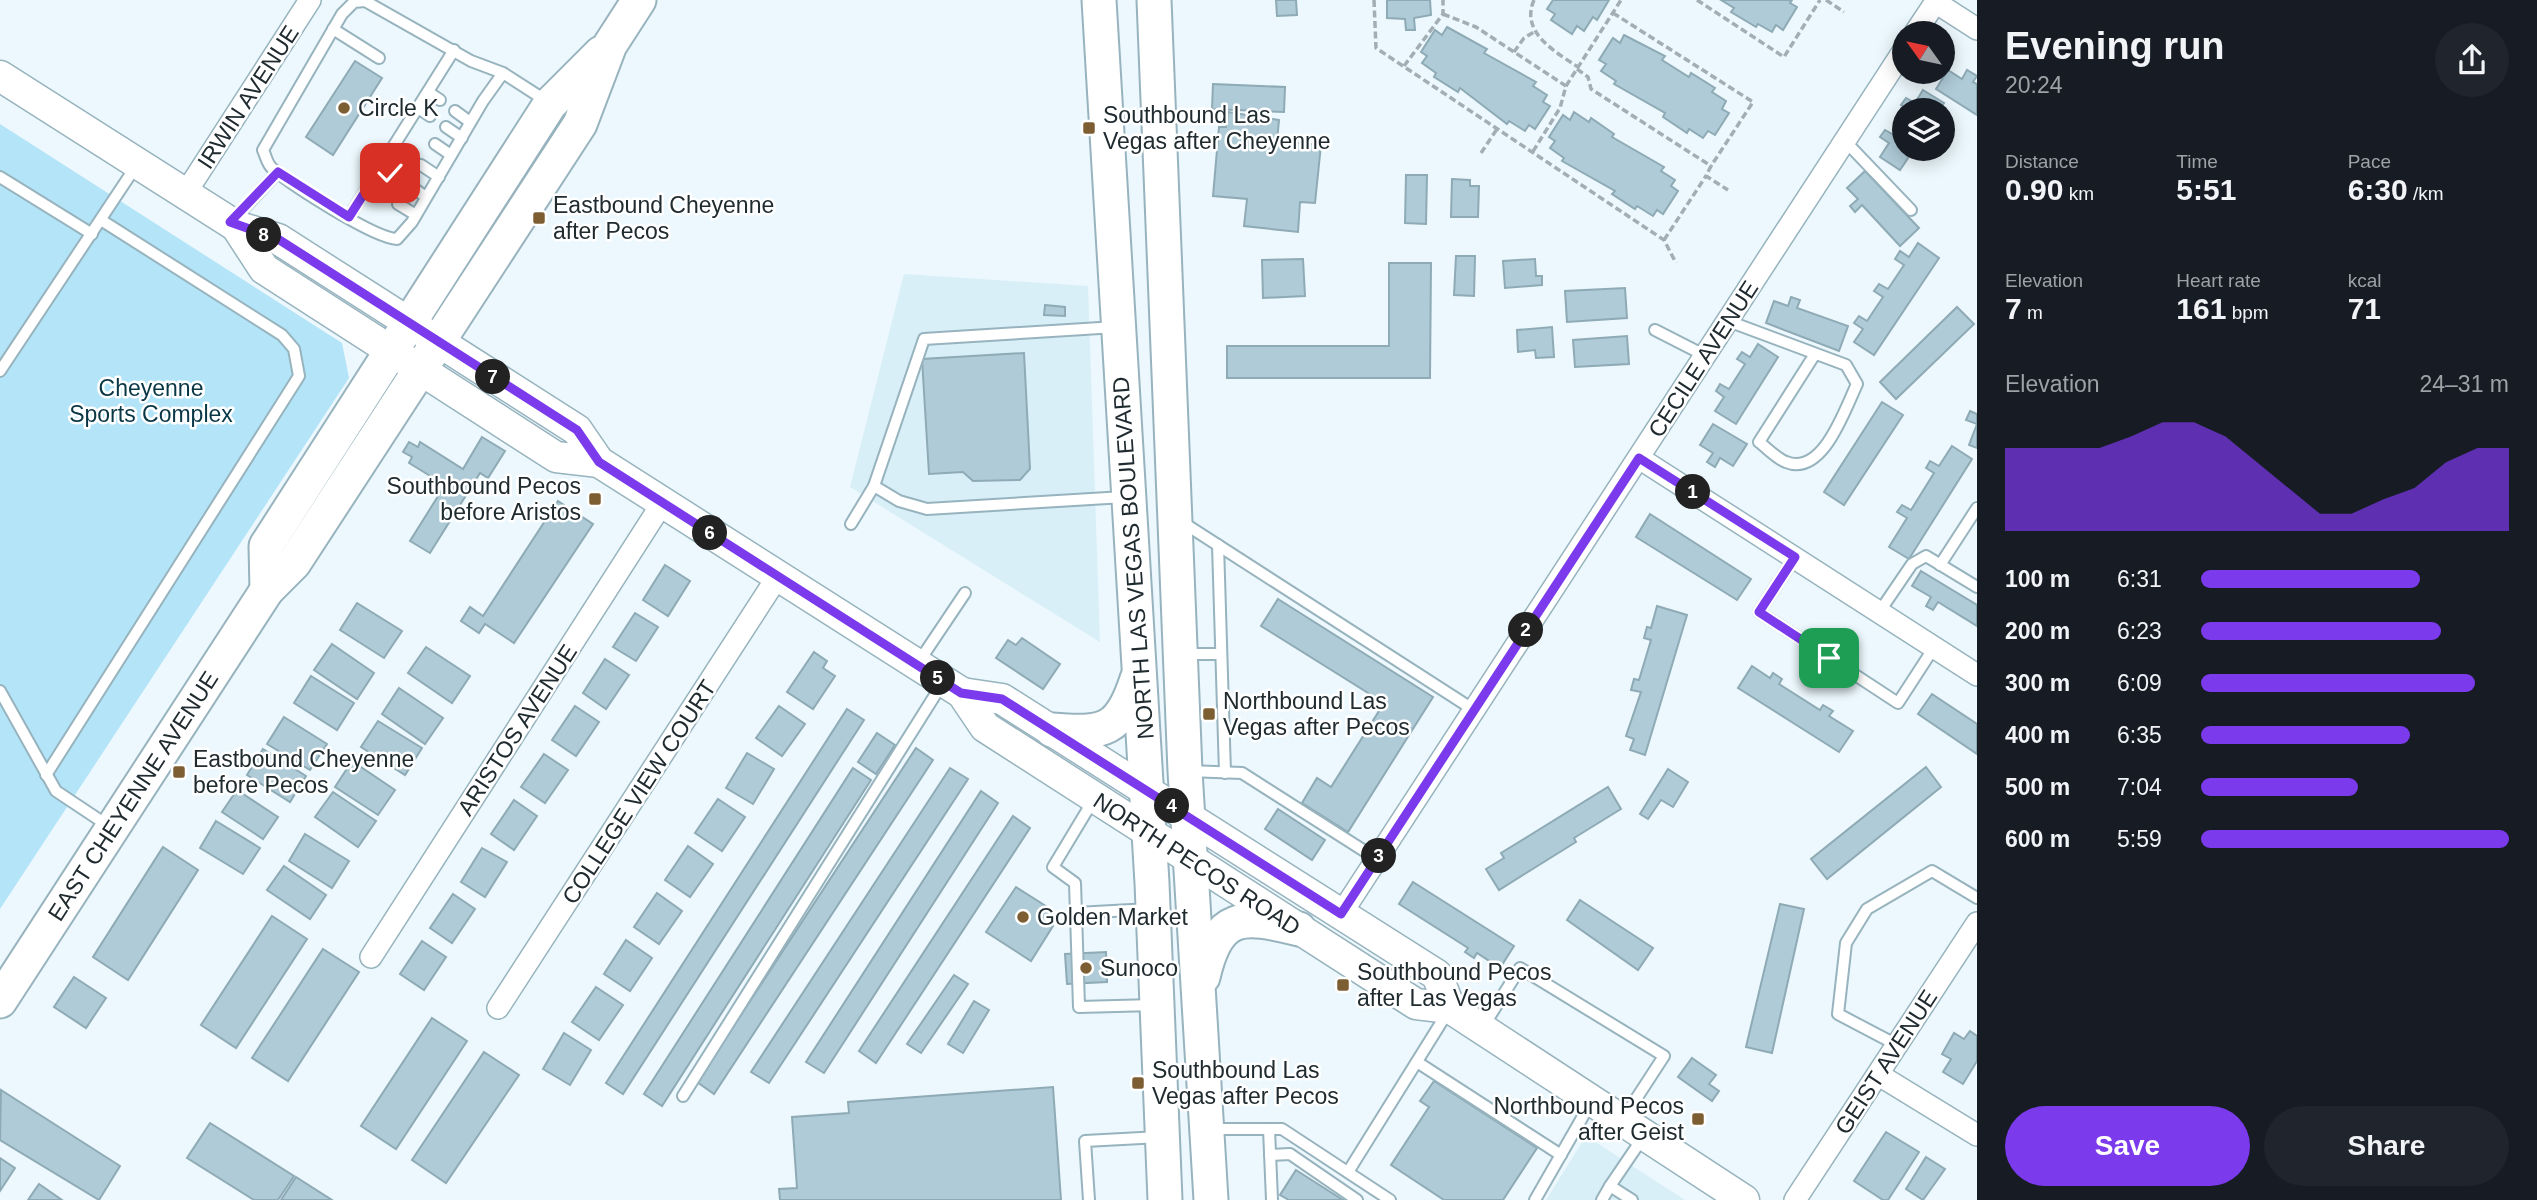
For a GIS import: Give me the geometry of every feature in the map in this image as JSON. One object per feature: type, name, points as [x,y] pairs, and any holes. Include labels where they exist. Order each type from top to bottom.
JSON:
[{"type":"main road","name":"EAST CHEYENNE AVENUE","points":[[0,1001],[267,590],[294,563],[440,343],[580,124],[610,45],[639,0]]},
{"type":"main road","name":"NORTH LAS VEGAS BOULEVARD","points":[[1099,0],[1147,790],[1165,1200]]},
{"type":"main road","name":"NORTH LAS VEGAS BOULEVARD","points":[[1154,0],[1185,771],[1211,1200]]},
{"type":"main road","name":"EAST CHEYENNE AVENUE","points":[[267,590],[266,546],[550,104],[610,45]]},
{"type":"main road","name":"NORTH PECOS ROAD","points":[[0,76],[233,224],[278,239],[401,337],[422,370],[556,457],[599,462]]},
{"type":"main road","points":[[1110,186],[1136,246],[1139,296],[1167,324]]},
{"type":"main road","points":[[1118,327],[1147,352],[1154,398],[1173,460]]},
{"type":"main road","name":"NORTH PECOS ROAD","points":[[401,337],[440,343],[577,430],[599,462],[953,687],[985,727],[1416,1004],[1451,1008],[1744,1200]]},
{"type":"main road","points":[[1052,730],[1094,733],[1110,726],[1129,704],[1140,670]]},
{"type":"main road","name":"NORTH PECOS ROAD","points":[[953,687],[1002,699],[1437,975],[1451,1008]]},
{"type":"main road","points":[[1198,996],[1205,964],[1225,928],[1237,921],[1257,919],[1299,929]]},
{"type":"street","name":"IRWIN AVENUE","points":[[185,194],[310,0]]},
{"type":"street","points":[[1922,21],[1935,1],[1977,29]]},
{"type":"street","name":"CECILE AVENUE","points":[[1341,914],[1892,69]]},
{"type":"street","points":[[1639,458],[1977,675]]},
{"type":"street","name":"ARISTOS AVENUE","points":[[371,957],[663,502]]},
{"type":"street","name":"COLLEGE VIEW COURT","points":[[498,1008],[778,576]]},
{"type":"street","name":"GEIST AVENUE","points":[[1795,1200],[1977,923]]},
{"type":"street","points":[[1879,1075],[1977,1135]]},
{"type":"lane","points":[[503,73],[470,122],[416,215],[397,239],[387,238],[349,217],[270,167],[263,150],[342,14],[354,2],[365,1],[454,50],[503,73],[550,104]]},
{"type":"lane","points":[[333,29],[379,58]]},
{"type":"lane","points":[[349,217],[375,188],[386,170],[395,145],[454,50]]},
{"type":"lane","points":[[428,92],[440,100]]},
{"type":"lane","points":[[418,107],[430,116]]},
{"type":"lane","points":[[455,111],[470,122]]},
{"type":"lane","points":[[407,125],[418,133]]},
{"type":"lane","points":[[446,127],[461,138]]},
{"type":"lane","points":[[1845,141],[1911,210]]},
{"type":"lane","points":[[435,144],[452,155]]},
{"type":"lane","points":[[395,145],[405,153]]},
{"type":"lane","points":[[0,371],[137,163]]},
{"type":"lane","points":[[422,165],[439,177]]},
{"type":"lane","points":[[233,224],[278,172]]},
{"type":"lane","points":[[0,177],[92,234]]},
{"type":"lane","points":[[409,185],[426,197]]},
{"type":"lane","points":[[398,204],[416,215]]},
{"type":"lane","points":[[46,775],[299,376],[295,349],[282,335],[101,220]]},
{"type":"lane","points":[[1728,321],[1846,365],[1857,384],[1823,452],[1802,464],[1786,462],[1759,442],[1815,354]]},
{"type":"lane","points":[[850,524],[874,486],[924,339],[1118,327]]},
{"type":"lane","points":[[1655,330],[1704,355]]},
{"type":"lane","points":[[874,486],[899,501],[927,509],[1129,497]]},
{"type":"lane","points":[[1940,565],[1977,508]]},
{"type":"lane","points":[[1175,517],[1474,710]]},
{"type":"lane","points":[[1218,545],[1225,773]]},
{"type":"lane","points":[[1880,611],[1912,564],[1926,556],[1977,587]]},
{"type":"lane","points":[[1795,557],[1759,612],[1898,703],[1935,646]]},
{"type":"lane","points":[[917,664],[965,593]]},
{"type":"lane","points":[[1181,654],[1222,654]]},
{"type":"lane","points":[[683,1096],[953,687]]},
{"type":"lane","points":[[0,691],[46,775],[63,797],[112,829]]},
{"type":"lane","points":[[1185,771],[1242,773],[1377,859]]},
{"type":"lane","points":[[1094,798],[1053,867],[1074,883],[1079,1007],[1156,1005]]},
{"type":"lane","points":[[1896,1045],[1838,1014],[1846,943],[1867,909],[1932,871],[1977,898]]},
{"type":"lane","points":[[1076,913],[1153,909]]},
{"type":"lane","points":[[1482,1029],[1520,968],[1664,1056],[1602,1200]]},
{"type":"lane","points":[[1348,1172],[1451,1008]]},
{"type":"lane","points":[[1417,1062],[1562,1154]]},
{"type":"lane","points":[[1535,1200],[1591,1101]]},
{"type":"lane","points":[[1206,1129],[1283,1129],[1390,1200]]},
{"type":"lane","points":[[1269,1129],[1272,1200]]},
{"type":"lane","points":[[1089,1200],[1085,1141],[1162,1136]]},
{"type":"lane","points":[[1270,1155],[1290,1154],[1357,1200]]},
{"type":"lane","points":[[1610,1186],[1632,1200]]},
{"type":"path","points":[[1374,0],[1376,48],[1664,240],[1676,262]]},
{"type":"path","points":[[1404,66],[1443,14],[1443,0]]},
{"type":"path","points":[[1534,0],[1529,13],[1534,32],[1588,77],[1591,89],[1711,166]]},
{"type":"path","points":[[1532,153],[1560,108],[1566,86],[1621,0]]},
{"type":"path","points":[[1697,0],[1784,57],[1820,0]]},
{"type":"path","points":[[1826,0],[1844,12]]},
{"type":"path","points":[[1613,13],[1753,102],[1664,240]]},
{"type":"path","points":[[1443,14],[1476,27],[1566,86]]},
{"type":"path","points":[[1514,52],[1524,38],[1534,32]]},
{"type":"path","points":[[1481,153],[1497,129]]},
{"type":"path","points":[[1706,176],[1728,190]]},
{"type":"shaded area","points":[[904,274],[1088,286],[1100,642],[850,487]]},
{"type":"shaded area","points":[[1586,1136],[1685,1200],[1546,1200]]},
{"type":"green space","name":"Cheyenne Sports Complex","points":[[0,124],[342,343],[349,378],[0,909]]},
{"type":"building","points":[[1276,0],[1296,0],[1297,15],[1277,16]]},
{"type":"building","points":[[1387,0],[1430,0],[1431,15],[1414,18],[1415,30],[1406,30],[1405,19],[1387,18]]},
{"type":"building","points":[[1553,0],[1609,0],[1597,20],[1593,17],[1584,31],[1577,26],[1572,34],[1551,20],[1555,14],[1547,9]]},
{"type":"building","points":[[1721,0],[1792,0],[1790,3],[1797,7],[1783,30],[1776,25],[1772,32],[1758,24],[1756,27],[1731,12],[1734,8]]},
{"type":"building","points":[[1447,27],[1487,49],[1484,53],[1536,82],[1533,86],[1547,95],[1543,102],[1550,106],[1535,129],[1529,125],[1525,131],[1509,121],[1507,124],[1460,88],[1458,92],[1434,77],[1436,73],[1422,63],[1427,56],[1421,52],[1435,30],[1442,35]]},
{"type":"building","points":[[1624,35],[1665,56],[1662,60],[1689,77],[1691,73],[1715,88],[1712,92],[1726,101],[1722,109],[1729,113],[1715,135],[1708,131],[1703,138],[1689,129],[1687,133],[1663,117],[1665,113],[1614,84],[1616,81],[1601,71],[1606,64],[1599,60],[1613,38],[1620,43]]},
{"type":"building","name":"Circle K","points":[[355,61],[382,78],[333,155],[306,137]]},
{"type":"building","points":[[1967,70],[1977,76],[1973,82],[1977,84],[1977,115],[1955,101],[1955,98],[1936,89],[1939,84],[1955,84],[1955,74],[1962,79]]},
{"type":"building","points":[[1213,84],[1285,87],[1284,112],[1212,109]]},
{"type":"building","points":[[1923,90],[1936,98],[1918,98]]},
{"type":"building","points":[[1228,112],[1279,120],[1277,141],[1321,145],[1315,203],[1300,202],[1298,232],[1244,226],[1247,199],[1213,196],[1219,127],[1226,127]]},
{"type":"building","points":[[1574,112],[1589,122],[1591,118],[1614,134],[1612,137],[1664,167],[1661,171],[1675,180],[1671,186],[1678,191],[1663,214],[1657,210],[1653,216],[1637,206],[1635,209],[1612,194],[1615,191],[1562,161],[1564,158],[1550,148],[1555,141],[1549,137],[1563,115],[1570,120]]},
{"type":"building","points":[[1885,130],[1892,134],[1892,161],[1906,161],[1900,170],[1880,157],[1889,143],[1880,137]]},
{"type":"building","points":[[1865,171],[1919,228],[1900,246],[1862,205],[1855,212],[1850,206],[1858,199],[1847,188]]},
{"type":"building","points":[[1406,175],[1427,175],[1426,224],[1405,223]]},
{"type":"building","points":[[1452,179],[1470,180],[1470,186],[1479,186],[1478,217],[1451,217]]},
{"type":"building","points":[[1918,243],[1939,258],[1874,355],[1854,342],[1863,329],[1854,323],[1859,316],[1867,321],[1883,297],[1874,291],[1879,284],[1888,289],[1904,265],[1895,259],[1900,251],[1909,257]]},
{"type":"building","points":[[1456,256],[1475,256],[1474,296],[1454,295]]},
{"type":"building","points":[[1303,259],[1305,296],[1263,298],[1262,260]]},
{"type":"building","points":[[1535,259],[1536,276],[1542,276],[1542,285],[1505,288],[1503,261]]},
{"type":"building","points":[[1389,263],[1431,263],[1430,378],[1227,378],[1227,346],[1389,346]]},
{"type":"building","points":[[1625,288],[1627,318],[1567,322],[1565,291]]},
{"type":"building","points":[[1791,297],[1800,300],[1797,308],[1848,326],[1839,351],[1766,323],[1774,301],[1788,306]]},
{"type":"building","points":[[1045,305],[1065,307],[1065,316],[1044,315]]},
{"type":"building","points":[[1957,307],[1974,324],[1896,399],[1880,382]]},
{"type":"building","points":[[1552,327],[1554,357],[1536,358],[1535,350],[1518,352],[1517,330]]},
{"type":"building","points":[[1627,336],[1629,364],[1575,367],[1573,340]]},
{"type":"building","points":[[1758,344],[1778,357],[1736,424],[1715,411],[1724,397],[1716,391],[1720,384],[1729,389],[1745,364],[1737,359],[1742,352],[1750,357]]},
{"type":"building","points":[[1024,353],[1030,469],[1020,480],[973,481],[963,472],[929,474],[922,359]]},
{"type":"building","points":[[1882,402],[1903,415],[1844,505],[1824,492]]},
{"type":"building","points":[[1970,411],[1977,414],[1977,424],[1966,420]]},
{"type":"building","points":[[1713,424],[1747,444],[1733,466],[1720,458],[1715,467],[1707,462],[1713,453],[1700,445]]},
{"type":"building","points":[[1977,424],[1977,448],[1969,445]]},
{"type":"building","points":[[482,437],[505,451],[488,478],[480,473],[430,553],[410,541],[445,485],[409,463],[412,457],[403,452],[409,442],[418,447],[420,442],[463,469]]},
{"type":"building","points":[[1952,446],[1972,459],[1909,559],[1889,547],[1907,518],[1897,512],[1902,505],[1911,510],[1934,473],[1926,468],[1930,461],[1939,466]]},
{"type":"building","points":[[558,501],[593,524],[514,643],[485,624],[479,633],[461,621],[470,607],[483,616]]},
{"type":"building","points":[[1650,514],[1751,579],[1737,600],[1636,537]]},
{"type":"building","points":[[665,565],[690,581],[668,616],[643,600]]},
{"type":"building","points":[[1921,571],[1977,605],[1977,626],[1938,602],[1933,610],[1926,606],[1931,597],[1912,586]]},
{"type":"building","points":[[1278,599],[1433,697],[1348,832],[1302,803],[1317,778],[1331,787],[1384,703],[1261,626]]},
{"type":"building","points":[[357,603],[402,631],[384,658],[340,630]]},
{"type":"building","points":[[1657,606],[1687,615],[1645,755],[1630,750],[1634,739],[1626,736],[1641,692],[1631,690],[1634,679],[1639,680],[1651,640],[1644,638],[1647,627],[1651,628]]},
{"type":"building","points":[[635,613],[658,627],[636,661],[613,647]]},
{"type":"building","points":[[1022,638],[1060,664],[1043,689],[996,658],[1008,640],[1016,645]]},
{"type":"building","points":[[332,644],[374,673],[357,699],[314,670]]},
{"type":"building","points":[[426,647],[470,676],[452,703],[408,673]]},
{"type":"building","points":[[814,652],[827,661],[823,668],[835,676],[813,709],[787,692]]},
{"type":"building","points":[[605,659],[629,675],[606,709],[583,693]]},
{"type":"building","points":[[1752,666],[1770,678],[1773,673],[1782,679],[1779,684],[1820,710],[1823,705],[1833,711],[1829,716],[1853,731],[1839,752],[1738,688]]},
{"type":"building","points":[[311,676],[354,703],[337,730],[294,703]]},
{"type":"building","points":[[399,688],[443,718],[425,744],[382,714]]},
{"type":"building","points":[[1932,694],[1977,724],[1977,754],[1918,714]]},
{"type":"building","points":[[575,706],[599,722],[576,756],[552,740]]},
{"type":"building","points":[[779,706],[805,724],[782,756],[756,738]]},
{"type":"building","points":[[847,709],[864,720],[623,1094],[606,1083]]},
{"type":"building","points":[[284,717],[327,744],[310,770],[267,744]]},
{"type":"building","points":[[378,721],[422,748],[405,775],[361,747]]},
{"type":"building","points":[[877,733],[895,745],[876,774],[858,762]]},
{"type":"building","points":[[916,748],[933,760],[714,1094],[697,1082]]},
{"type":"building","points":[[263,749],[306,776],[290,802],[247,775]]},
{"type":"building","points":[[747,753],[774,769],[753,804],[726,788]]},
{"type":"building","points":[[544,754],[568,770],[545,803],[521,787]]},
{"type":"building","points":[[352,761],[395,790],[378,815],[335,787]]},
{"type":"building","points":[[1926,767],[1941,787],[1827,879],[1811,859]]},
{"type":"building","points":[[853,768],[871,780],[662,1106],[644,1094]]},
{"type":"building","points":[[950,768],[968,779],[769,1083],[751,1072]]},
{"type":"building","points":[[1668,769],[1688,782],[1673,807],[1661,800],[1648,819],[1640,814]]},
{"type":"building","points":[[1608,787],[1621,809],[1574,838],[1576,842],[1499,890],[1486,869],[1504,858],[1501,853]]},
{"type":"building","points":[[237,790],[278,817],[263,839],[222,812]]},
{"type":"building","points":[[981,791],[998,803],[824,1073],[806,1062]]},
{"type":"building","points":[[333,792],[376,821],[358,847],[315,817]]},
{"type":"building","points":[[718,799],[745,817],[722,851],[695,833]]},
{"type":"building","points":[[514,800],[537,816],[514,850],[491,834]]},
{"type":"building","points":[[1278,809],[1325,840],[1312,860],[1265,829]]},
{"type":"building","points":[[1013,816],[1030,828],[876,1063],[859,1051]]},
{"type":"building","points":[[216,821],[260,848],[243,874],[200,848]]},
{"type":"building","points":[[305,834],[349,861],[332,888],[289,861]]},
{"type":"building","points":[[688,846],[713,864],[690,897],[665,880]]},
{"type":"building","points":[[163,847],[198,870],[128,980],[93,957]]},
{"type":"building","points":[[482,848],[507,862],[485,897],[461,882]]},
{"type":"building","points":[[284,866],[326,895],[310,919],[267,890]]},
{"type":"building","points":[[1413,882],[1514,946],[1500,968],[1477,953],[1474,958],[1465,952],[1468,948],[1399,904]]},
{"type":"building","name":"Golden Market","points":[[1016,887],[1049,908],[1053,926],[1031,961],[986,932]]},
{"type":"building","points":[[657,893],[682,911],[659,944],[634,927]]},
{"type":"building","points":[[453,894],[475,909],[452,943],[430,928]]},
{"type":"building","points":[[1580,900],[1653,948],[1638,970],[1567,920]]},
{"type":"building","points":[[1780,904],[1804,909],[1772,1053],[1746,1047]]},
{"type":"building","points":[[272,916],[307,939],[236,1048],[201,1025]]},
{"type":"building","points":[[626,940],[652,958],[630,991],[604,974]]},
{"type":"building","points":[[422,941],[446,957],[424,990],[400,974]]},
{"type":"building","points":[[323,949],[359,972],[288,1081],[252,1058]]},
{"type":"building","name":"Sunoco","points":[[1106,952],[1107,982],[1067,984],[1065,954]]},
{"type":"building","points":[[954,975],[968,984],[921,1053],[907,1044]]},
{"type":"building","points":[[74,977],[106,998],[86,1028],[54,1007]]},
{"type":"building","points":[[596,987],[623,1005],[599,1040],[572,1022]]},
{"type":"building","points":[[974,1001],[989,1010],[963,1053],[948,1044]]},
{"type":"building","points":[[432,1018],[467,1041],[396,1149],[361,1126]]},
{"type":"building","points":[[1970,1031],[1977,1036],[1977,1061],[1963,1084],[1943,1072],[1951,1059],[1942,1054],[1954,1033],[1964,1039]]},
{"type":"building","points":[[564,1033],[591,1050],[570,1085],[543,1069]]},
{"type":"building","points":[[484,1052],[519,1075],[446,1183],[412,1160]]},
{"type":"building","points":[[1692,1058],[1716,1075],[1709,1084],[1719,1091],[1712,1101],[1678,1077]]},
{"type":"building","points":[[1434,1081],[1537,1148],[1503,1200],[1444,1200],[1391,1165],[1429,1107],[1420,1101]]},
{"type":"building","points":[[1053,1087],[1061,1200],[780,1200],[779,1189],[797,1188],[792,1117],[849,1113],[848,1102]]},
{"type":"building","points":[[1,1090],[120,1166],[99,1200],[0,1140]]},
{"type":"building","points":[[210,1123],[294,1176],[278,1200],[254,1200],[187,1158]]},
{"type":"building","points":[[1886,1132],[1919,1152],[1888,1200],[1883,1200],[1854,1181]]},
{"type":"building","points":[[1926,1157],[1945,1169],[1923,1200],[1906,1189]]},
{"type":"building","points":[[0,1158],[15,1168],[0,1191]]},
{"type":"building","points":[[1296,1170],[1343,1200],[1289,1200],[1280,1195]]},
{"type":"building","points":[[296,1177],[332,1200],[281,1200]]},
{"type":"building","points":[[39,1184],[62,1200],[28,1200]]},
{"type":"place","name":"Circle K","points":[[344,108]]},
{"type":"place","name":"Southbound Las Vegas after Cheyenne","points":[[1089,128]]},
{"type":"place","name":"Eastbound Cheyenne after Pecos","points":[[539,218]]},
{"type":"place","name":"Southbound Pecos before Aristos","points":[[595,499]]},
{"type":"place","name":"Northbound Las Vegas after Pecos","points":[[1209,714]]},
{"type":"place","name":"Eastbound Cheyenne before Pecos","points":[[179,772]]},
{"type":"place","name":"Golden Market","points":[[1023,917]]},
{"type":"place","name":"Sunoco","points":[[1086,968]]},
{"type":"place","name":"Southbound Pecos after Las Vegas","points":[[1343,985]]},
{"type":"place","name":"Southbound Las Vegas after Pecos","points":[[1138,1083]]},
{"type":"place","name":"Northbound Pecos after Geist","points":[[1698,1119]]},
{"type":"route","points":[[390,173],[381,167],[349,217],[278,172],[230,222],[278,239],[577,430],[599,462],[961,693],[1002,699],[1341,914],[1639,458],[1795,557],[1759,612],[1829,658]]}]
